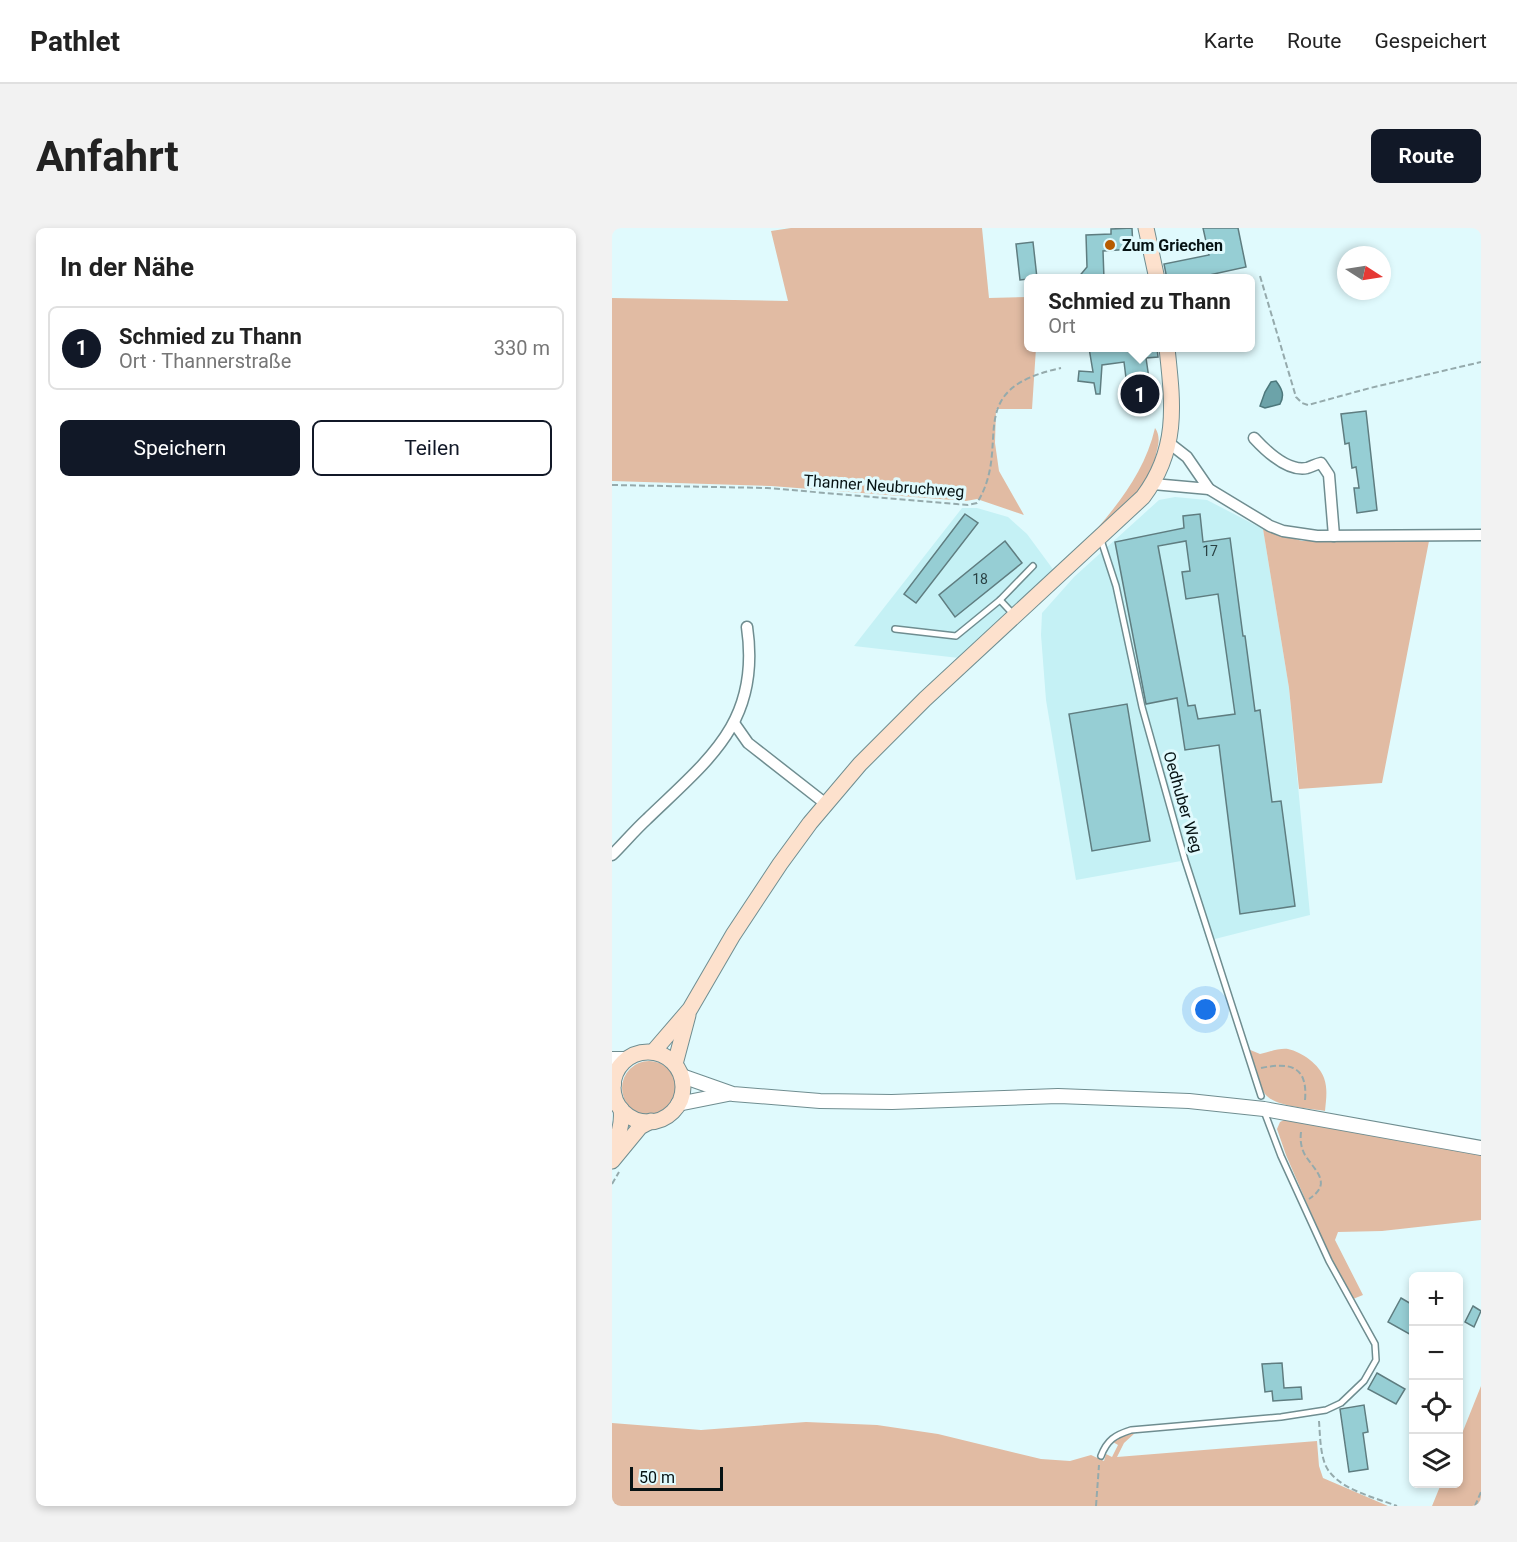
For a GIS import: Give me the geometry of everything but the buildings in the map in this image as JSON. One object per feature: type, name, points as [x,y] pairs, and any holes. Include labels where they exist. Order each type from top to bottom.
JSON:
[{"type":"main road","points":[[1146,228],[1156,274]]},
{"type":"main road","points":[[653,1052],[690,1009],[758,897],[826,804],[882,741],[1101,539],[1154,484],[1163,465],[1169,443],[1173,408],[1167,352]]},
{"type":"main road","points":[[612,1161],[640,1127],[669,1114],[678,1104],[682,1094],[678,1070],[690,1009]]},
{"type":"main road","points":[[612,1151],[622,1117],[613,1083],[620,1066],[619,1059],[653,1052],[663,1055],[678,1070]]},
{"type":"main road","points":[[621,1109],[630,1116],[651,1122]]},
{"type":"street","points":[[1254,438],[1270,454],[1290,465],[1305,469],[1320,463],[1329,475],[1334,536]]},
{"type":"street","points":[[1169,443],[1187,457],[1209,489]]},
{"type":"street","points":[[1154,484],[1209,489],[1282,531],[1300,535],[1481,535]]},
{"type":"street","points":[[612,855],[702,765],[734,723],[745,694],[750,649],[747,627]]},
{"type":"street","points":[[734,723],[748,743],[826,804]]},
{"type":"street","points":[[678,1070],[733,1094]]},
{"type":"street","points":[[678,1104],[733,1094],[820,1101],[892,1102],[1107,1096],[1262,1103],[1481,1148]]},
{"type":"lane","name":"Oedhuber Weg","points":[[1101,539],[1116,586],[1148,729],[1185,860],[1262,1103],[1281,1156],[1329,1261],[1371,1336],[1377,1356],[1374,1366],[1359,1388],[1341,1403],[1317,1412]]},
{"type":"lane","points":[[895,629],[956,636],[1000,600],[1033,566]]},
{"type":"lane","points":[[1000,600],[1015,616]]},
{"type":"lane","points":[[1101,1456],[1110,1439],[1117,1434],[1131,1430],[1281,1418],[1317,1412]]},
{"type":"path","points":[[1260,276],[1296,397],[1302,403],[1308,405],[1481,362]]},
{"type":"path","name":"Thanner Neubruchweg","points":[[612,485],[767,488],[968,505],[977,503],[985,491],[988,480],[994,419],[999,404],[1005,395],[1030,377],[1061,368]]},
{"type":"path","points":[[1252,1070],[1284,1064],[1297,1069],[1305,1082],[1305,1100]]},
{"type":"path","points":[[1301,1132],[1301,1147],[1320,1173],[1321,1181],[1316,1193],[1311,1198],[1302,1201]]},
{"type":"path","points":[[1317,1412],[1324,1462],[1331,1474],[1344,1484],[1397,1506]]},
{"type":"path","points":[[1096,1506],[1101,1456]]},
{"type":"path","points":[[1475,1506],[1481,1492]]},
{"type":"shaded area","points":[[791,228],[982,228],[989,298],[1024,297],[1024,352],[1036,352],[1032,409],[996,409],[995,443],[999,471],[1024,515],[977,499],[966,501],[771,486],[612,481],[612,298],[788,301],[771,231]]},
{"type":"shaded area","points":[[1276,381],[1282,392],[1280,404],[1265,408],[1260,406],[1271,382]]},
{"type":"shaded area","points":[[1155,428],[1158,445],[1146,480],[1127,505],[1080,548],[1115,507],[1135,478]]},
{"type":"shaded area","points":[[1175,497],[1207,500],[1263,529],[1289,688],[1310,915],[1207,941],[1181,861],[1076,880],[1046,700],[1041,635],[1042,613],[1074,577],[1159,500]]},
{"type":"shaded area","points":[[962,508],[977,508],[1008,517],[1027,534],[1055,572],[959,658],[854,646]]},
{"type":"shaded area","points":[[1263,529],[1302,541],[1429,541],[1382,783],[1299,789],[1289,688]]},
{"type":"shaded area","points":[[1248,1049],[1260,1054],[1288,1049],[1310,1060],[1319,1068],[1325,1082],[1325,1111],[1276,1102],[1265,1094],[1259,1084]]},
{"type":"shaded area","points":[[644,1061],[654,1061],[664,1065],[672,1073],[676,1088],[672,1103],[664,1111],[654,1115],[644,1115],[634,1111],[626,1103],[622,1093],[622,1083],[626,1073],[634,1065]]},
{"type":"shaded area","points":[[1286,1119],[1481,1154],[1481,1220],[1382,1231],[1338,1232],[1335,1240],[1363,1295],[1353,1299],[1331,1259],[1286,1155],[1277,1129],[1280,1122]]},
{"type":"shaded area","points":[[1481,1386],[1481,1506],[1432,1506],[1439,1488],[1463,1488],[1463,1431]]},
{"type":"shaded area","points":[[806,1422],[877,1425],[938,1434],[1041,1459],[1070,1461],[1091,1455],[1104,1461],[1106,1454],[1112,1457],[1118,1445],[1113,1442],[1118,1437],[1135,1433],[1124,1443],[1117,1457],[1317,1441],[1319,1466],[1323,1478],[1388,1506],[612,1506],[612,1423],[701,1430]]},
{"type":"place","name":"Zum Griechen","points":[[1110,245]]},
{"type":"place","name":"Schmied zu Thann","points":[[1140,394]]}]
